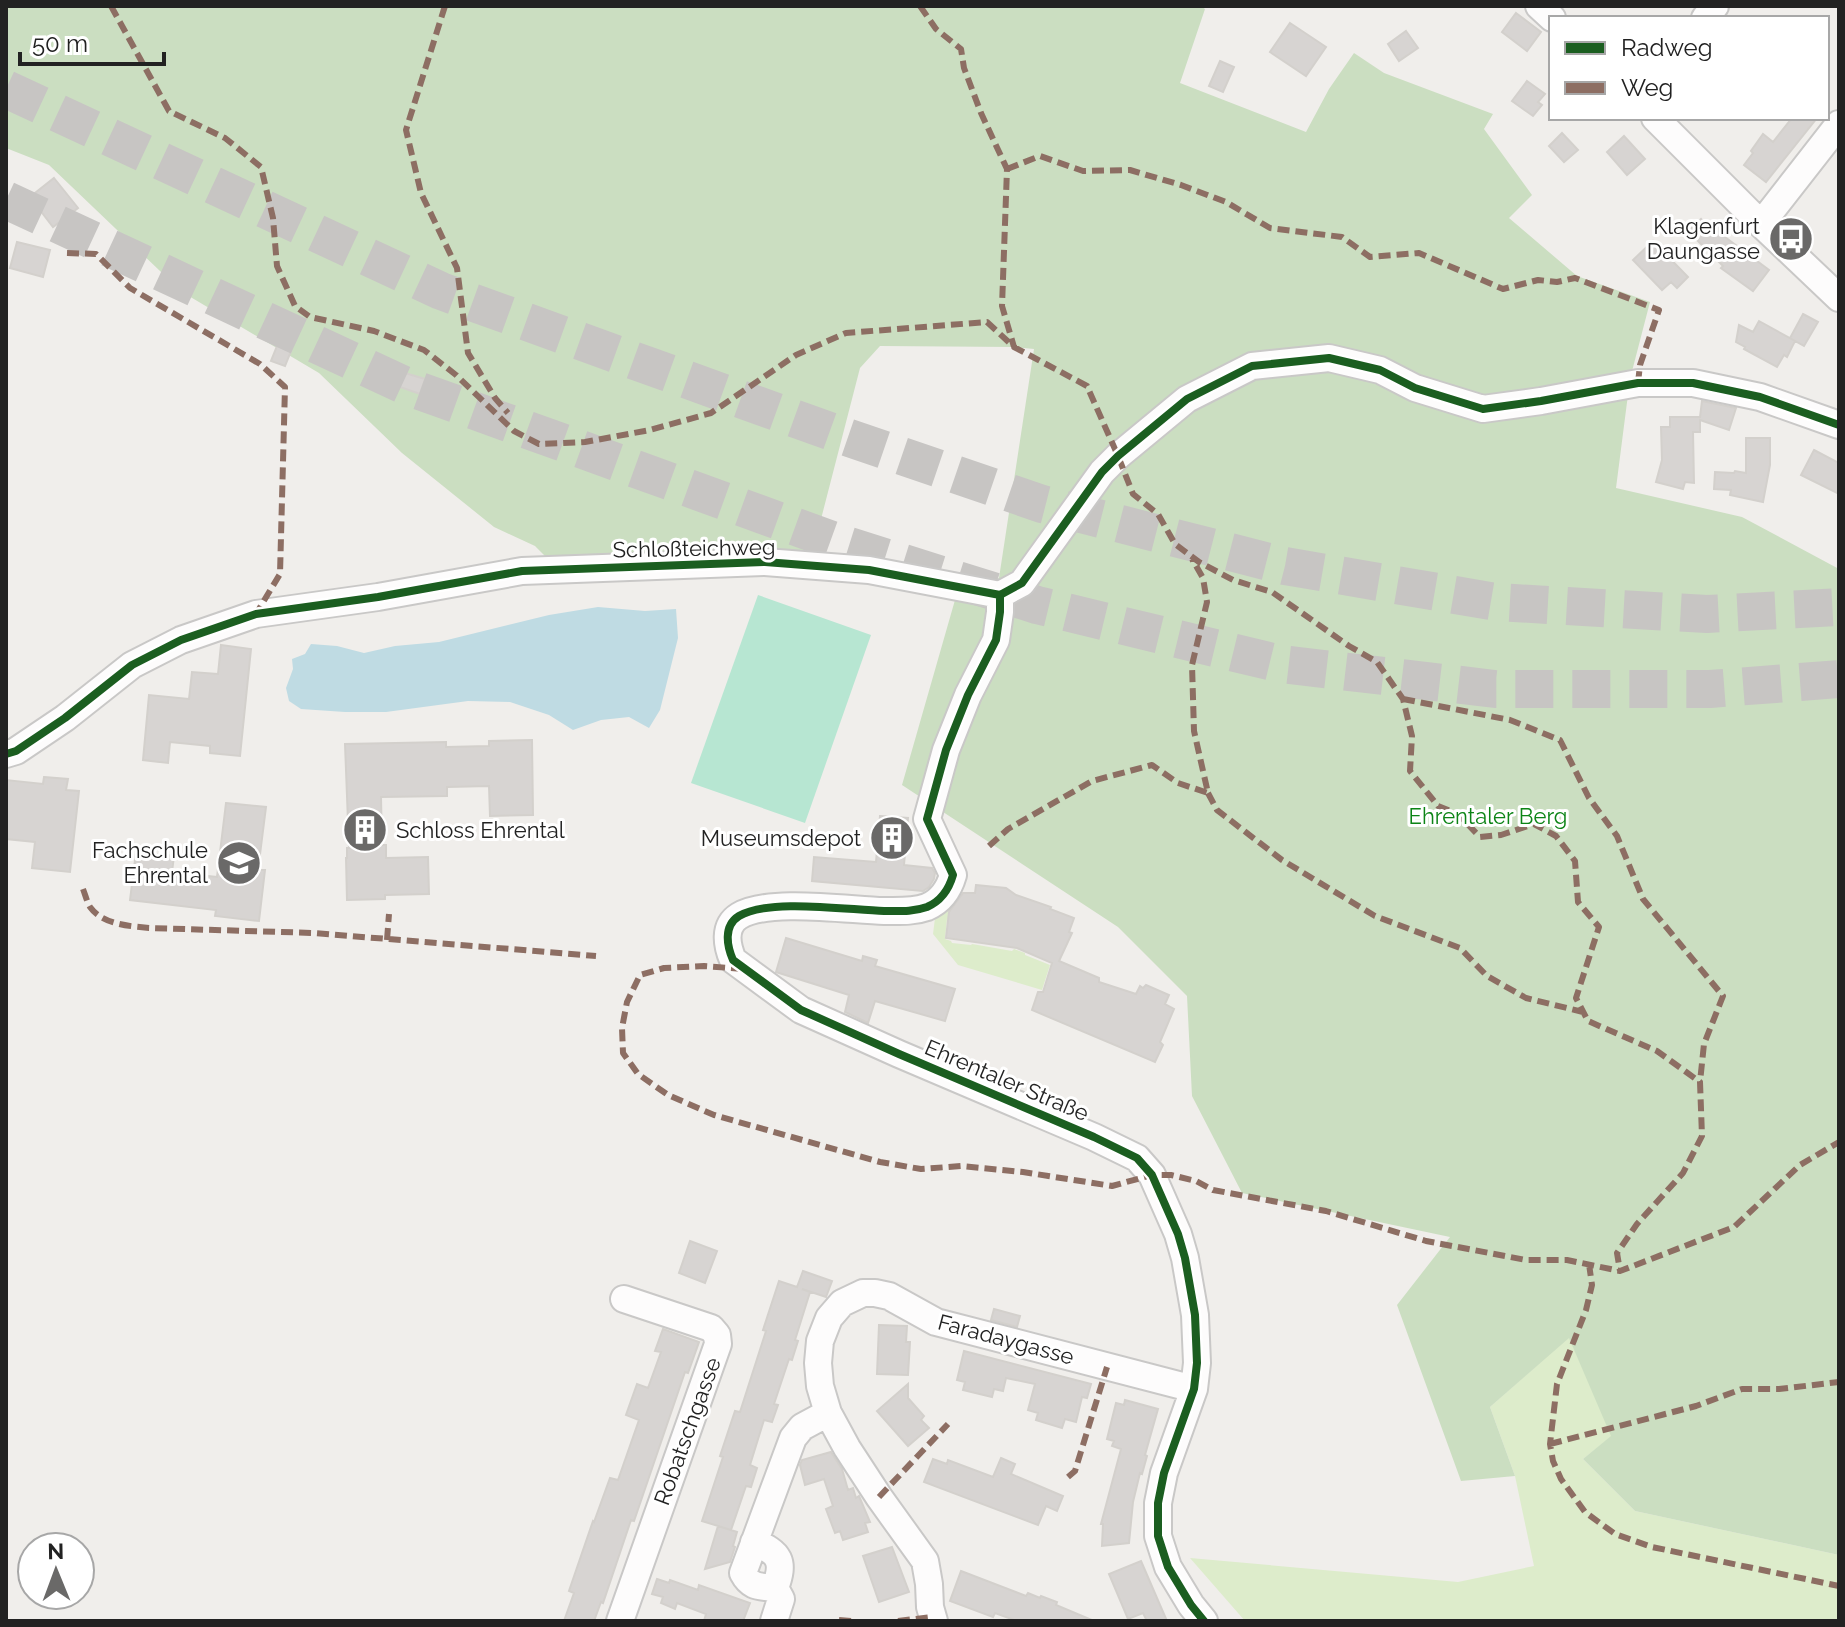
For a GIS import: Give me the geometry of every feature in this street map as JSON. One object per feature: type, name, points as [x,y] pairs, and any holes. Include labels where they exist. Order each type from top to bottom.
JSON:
[{"type":"street","points":[[1657,120],[1839,298]]},
{"type":"street","points":[[1761,224],[1839,124]]},
{"type":"street","points":[[1000,595],[1022,583],[1102,472],[1118,456],[1187,399],[1252,366],[1329,358],[1380,370],[1415,388],[1483,409],[1638,383],[1693,383],[1760,397],[1839,425]]},
{"type":"street","name":"Schloßteichweg","points":[[6,754],[16,751],[65,718],[132,665],[181,640],[256,614],[378,597],[522,571],[765,562],[869,570],[1000,595]]},
{"type":"street","name":"Ehrentaler Straße","points":[[1000,595],[996,640],[968,695],[946,750],[927,819],[953,875],[948,891],[929,906],[909,911],[802,907],[751,910],[736,917],[727,938],[728,950],[733,960],[801,1010],[1094,1137],[1137,1158],[1152,1175],[1185,1258],[1195,1315],[1197,1363],[1194,1389],[1164,1473],[1158,1503],[1158,1536],[1168,1567],[1204,1621]]},
{"type":"street","name":"Faradaygasse","points":[[934,1621],[925,1561],[847,1448],[828,1413],[820,1386],[820,1341],[829,1318],[842,1303],[863,1293],[889,1296],[936,1322],[1194,1389]]},
{"type":"street","name":"Robatschgasse","points":[[620,1621],[718,1344],[717,1335],[711,1328],[624,1299]]},
{"type":"street","points":[[774,1621],[781,1599],[775,1588],[755,1586],[748,1582],[743,1573],[793,1438],[802,1427],[828,1413]]},
{"type":"green space","name":"Ehrentaler Berg","points":[[6,6],[1201,6],[1205,9],[1180,83],[1306,132],[1329,89],[1354,53],[1384,73],[1493,114],[1484,129],[1532,195],[1509,218],[1577,276],[1650,302],[1630,379],[1616,488],[1742,517],[1839,569],[1839,1555],[1635,1511],[1583,1459],[1611,1436],[1569,1338],[1490,1407],[1515,1476],[1461,1481],[1397,1305],[1450,1237],[1242,1193],[1192,1096],[1187,996],[1118,927],[902,785],[957,593],[999,578],[1034,349],[880,346],[860,368],[812,554],[547,558],[535,546],[494,527],[402,453],[319,373],[182,292],[49,165],[6,148]]},
{"type":"green space","points":[[758,595],[871,635],[805,823],[691,783]]},
{"type":"green space","points":[[955,900],[953,918],[947,919],[945,939],[952,943],[1014,949],[1050,965],[1042,990],[958,965],[933,934],[935,918]]},
{"type":"green space","points":[[1569,1337],[1612,1436],[1583,1459],[1635,1511],[1839,1555],[1839,1621],[1245,1621],[1190,1558],[1458,1582],[1534,1566],[1515,1476],[1490,1407]]},
{"type":"water","points":[[598,607],[645,611],[676,609],[678,638],[660,710],[649,728],[629,717],[601,720],[573,730],[549,715],[510,702],[468,701],[386,712],[345,712],[301,709],[289,701],[286,688],[293,669],[292,659],[305,654],[311,644],[364,653],[395,646],[439,642],[549,615]]},
{"type":"building","points":[[1516,13],[1541,32],[1527,51],[1502,32]]},
{"type":"building","points":[[1290,23],[1326,47],[1306,76],[1270,52]]},
{"type":"building","points":[[1406,31],[1418,48],[1399,61],[1388,44]]},
{"type":"building","points":[[1220,61],[1234,67],[1223,92],[1209,86]]},
{"type":"building","points":[[1527,81],[1545,94],[1538,102],[1542,105],[1533,116],[1512,101]]},
{"type":"building","points":[[1790,120],[1815,120],[1766,182],[1744,165],[1763,134],[1773,142]]},
{"type":"building","points":[[1562,133],[1578,150],[1564,162],[1549,146]]},
{"type":"building","points":[[1624,136],[1645,159],[1627,175],[1607,152]]},
{"type":"building","points":[[54,178],[78,208],[53,227],[30,197]]},
{"type":"building","points":[[1701,219],[1710,229],[1716,223],[1728,235],[1725,237],[1769,270],[1753,291],[1721,268],[1723,266],[1688,231]]},
{"type":"building","points":[[1653,241],[1688,277],[1677,288],[1671,282],[1662,290],[1633,260]]},
{"type":"building","points":[[17,242],[50,250],[43,277],[10,268]]},
{"type":"building","points":[[1803,314],[1818,322],[1804,346],[1790,338]]},
{"type":"building","points":[[1759,321],[1795,341],[1787,357],[1784,355],[1777,367],[1736,342],[1739,325],[1753,332]]},
{"type":"building","points":[[277,346],[291,351],[285,366],[271,361]]},
{"type":"building","points":[[405,373],[425,379],[420,394],[400,387]]},
{"type":"building","points":[[1702,401],[1736,408],[1729,430],[1700,420],[1700,432],[1693,432],[1694,483],[1685,482],[1683,489],[1656,482],[1662,460],[1661,427],[1670,427],[1670,417],[1700,417]]},
{"type":"building","points":[[1746,438],[1770,438],[1770,465],[1763,502],[1730,495],[1731,490],[1714,489],[1715,472],[1746,473]]},
{"type":"building","points":[[1814,450],[1839,463],[1839,494],[1801,475]]},
{"type":"building","points":[[221,645],[251,649],[240,756],[210,753],[210,746],[170,742],[168,763],[143,760],[149,695],[189,699],[192,672],[218,674]]},
{"type":"building","name":"Schloss Ehrental","points":[[532,740],[533,815],[490,816],[489,786],[447,787],[447,796],[381,797],[382,845],[386,845],[386,858],[428,857],[429,894],[347,900],[346,858],[349,848],[345,744],[446,742],[446,747],[489,746],[489,741]]},
{"type":"building","points":[[44,777],[68,779],[66,790],[79,791],[70,872],[32,868],[35,842],[6,839],[6,780],[43,784]]},
{"type":"building","name":"Fachschule Ehrental","points":[[226,803],[266,807],[258,870],[265,870],[259,921],[215,916],[216,910],[130,900],[136,852],[174,856],[172,872],[217,877]]},
{"type":"building","name":"Museumsdepot","points":[[880,816],[908,818],[904,865],[932,868],[935,873],[929,887],[923,891],[812,881],[814,857],[876,862]]},
{"type":"building","points":[[976,885],[1006,888],[1074,918],[1069,932],[1072,933],[1059,961],[1099,978],[1099,982],[1136,994],[1140,986],[1143,988],[1146,985],[1169,995],[1165,1004],[1174,1009],[1155,1062],[1032,1010],[1038,992],[1043,992],[1052,963],[1017,948],[946,938],[949,912],[963,893],[975,893]]},
{"type":"building","points":[[786,938],[862,961],[863,956],[877,960],[875,966],[955,989],[945,1021],[875,1001],[868,1023],[845,1012],[849,995],[776,972]]},
{"type":"building","points":[[690,1241],[717,1251],[705,1283],[679,1273]]},
{"type":"building","points":[[803,1271],[832,1281],[826,1297],[802,1289],[810,1292],[795,1340],[798,1341],[774,1404],[778,1405],[772,1422],[764,1420],[750,1465],[757,1468],[751,1487],[746,1486],[731,1530],[702,1521],[735,1411],[740,1412],[766,1331],[763,1330],[779,1281],[797,1287]]},
{"type":"building","points":[[994,1309],[1020,1316],[1017,1327],[991,1320]]},
{"type":"building","points":[[879,1325],[907,1326],[906,1342],[910,1342],[908,1375],[877,1374]]},
{"type":"building","points":[[663,1329],[699,1342],[688,1373],[685,1372],[603,1603],[594,1621],[564,1621],[574,1593],[569,1591],[593,1521],[610,1478],[618,1480],[639,1420],[626,1415],[637,1384],[648,1388],[661,1352],[655,1351]]},
{"type":"building","points":[[964,1351],[1091,1384],[1087,1398],[1082,1397],[1076,1422],[1065,1419],[1062,1428],[1036,1420],[1038,1413],[1028,1410],[1035,1384],[1006,1378],[1003,1391],[994,1389],[992,1397],[963,1390],[965,1382],[957,1380]]},
{"type":"building","points":[[908,1384],[908,1398],[924,1416],[921,1420],[929,1428],[908,1446],[877,1411]]},
{"type":"building","points":[[1125,1400],[1158,1409],[1133,1502],[1129,1543],[1102,1546],[1101,1524],[1121,1449],[1112,1446],[1114,1441],[1107,1439],[1116,1403],[1124,1405]]},
{"type":"building","points":[[831,1452],[842,1469],[848,1490],[853,1488],[856,1498],[859,1496],[870,1522],[865,1523],[868,1532],[843,1540],[840,1531],[835,1533],[826,1509],[833,1506],[824,1479],[805,1485],[800,1465],[802,1460]]},
{"type":"building","points":[[1001,1458],[1015,1464],[1011,1474],[1063,1496],[1057,1511],[1046,1506],[1038,1525],[924,1482],[933,1459],[947,1464],[948,1460],[993,1477]]},
{"type":"building","points":[[718,1526],[737,1532],[735,1547],[730,1562],[705,1569]]},
{"type":"building","points":[[892,1547],[909,1592],[879,1602],[863,1556]]},
{"type":"building","points":[[1141,1561],[1167,1621],[1147,1621],[1143,1613],[1128,1619],[1109,1574]]},
{"type":"building","points":[[961,1571],[1026,1596],[1028,1593],[1057,1602],[1056,1605],[1094,1621],[1017,1621],[995,1613],[993,1617],[950,1601]]},
{"type":"building","points":[[657,1579],[669,1583],[670,1580],[698,1590],[699,1585],[750,1603],[743,1621],[704,1621],[706,1614],[677,1603],[675,1609],[661,1603],[663,1597],[652,1594]]},
{"type":"tunnel","points":[[6,89],[441,291],[1042,504],[1285,566],[1496,602],[1707,614],[1839,607]]},
{"type":"tunnel","points":[[6,200],[406,386],[843,544],[1037,605],[1281,664],[1495,689],[1710,689],[1839,679]]},
{"type":"marked path","points":[[111,6],[169,111],[225,138],[261,167],[273,218],[277,266],[295,306],[310,317],[374,331],[424,350],[456,375],[514,431],[539,444],[585,442],[650,430],[711,413],[796,355],[846,333],[987,322],[1014,347],[1087,386],[1133,494],[1158,514],[1175,544],[1199,562],[1233,580],[1272,592],[1377,662],[1403,699],[1412,736],[1410,771],[1438,806],[1458,814],[1480,837],[1501,835],[1534,824],[1556,836],[1575,861],[1578,902],[1599,927],[1576,998],[1588,1021],[1657,1051],[1700,1082],[1702,1136],[1683,1173],[1637,1224],[1617,1253],[1620,1271]]},
{"type":"marked path","points":[[445,6],[406,130],[421,193],[457,268],[468,353],[495,398],[508,413]]},
{"type":"marked path","points":[[920,6],[936,29],[961,49],[964,68],[981,113],[1007,169],[1002,306],[1014,347]]},
{"type":"marked path","points":[[1007,169],[1040,156],[1083,171],[1130,170],[1226,202],[1270,228],[1342,237],[1370,257],[1419,253],[1503,289],[1538,280],[1557,282],[1575,278],[1659,310],[1640,365],[1638,383]]},
{"type":"marked path","points":[[67,253],[96,254],[130,288],[260,364],[285,387],[280,574],[256,614]]},
{"type":"marked path","points":[[989,846],[1008,829],[1092,781],[1152,765],[1178,783],[1208,793],[1194,731],[1192,665],[1207,602],[1203,578],[1192,559]]},
{"type":"marked path","points":[[1403,699],[1510,720],[1560,740],[1589,798],[1617,836],[1643,899],[1723,996],[1704,1044],[1700,1082]]},
{"type":"marked path","points":[[1208,793],[1217,810],[1282,860],[1375,916],[1460,948],[1487,976],[1526,998],[1583,1012]]},
{"type":"marked path","points":[[83,889],[95,913],[117,924],[149,928],[314,933],[596,956]]},
{"type":"marked path","points":[[387,940],[389,914]]},
{"type":"marked path","points":[[743,969],[704,966],[664,968],[640,975],[627,1002],[622,1028],[623,1053],[638,1074],[668,1095],[714,1115],[880,1162],[921,1169],[961,1166],[1112,1186],[1152,1175],[1171,1175],[1196,1181],[1213,1190],[1326,1211],[1426,1241],[1526,1260],[1567,1260],[1620,1271],[1734,1227],[1800,1165],[1839,1142]]},
{"type":"marked path","points":[[1589,1264],[1592,1285],[1586,1310],[1557,1384],[1550,1444],[1561,1479],[1585,1512],[1615,1534],[1652,1547],[1839,1586]]},
{"type":"marked path","points":[[1068,1477],[1075,1471],[1107,1367]]},
{"type":"marked path","points":[[1550,1444],[1696,1406],[1742,1389],[1779,1389],[1839,1382]]},
{"type":"marked path","points":[[879,1497],[948,1424]]},
{"type":"marked path","points":[[898,1621],[932,1617]]},
{"type":"marked path","points":[[839,1620],[851,1621]]},
{"type":"cycle path","points":[[6,754],[16,751],[65,718],[132,665],[181,640],[256,614],[378,597],[522,571],[765,562],[869,570],[1000,595],[1022,583],[1102,472],[1118,456],[1187,399],[1252,366],[1329,358],[1380,370],[1415,388],[1483,409],[1638,383],[1693,383],[1760,397],[1839,425]]},
{"type":"cycle path","points":[[1000,595],[996,640],[968,695],[946,750],[927,819],[953,875],[944,894],[927,907],[911,910],[789,906],[752,911],[739,916],[730,925],[729,949],[733,960],[801,1010],[1094,1137],[1137,1158],[1152,1175],[1185,1258],[1195,1315],[1197,1363],[1194,1389],[1164,1473],[1158,1503],[1158,1536],[1168,1567],[1204,1621]]},
{"type":"place","name":"Klagenfurt Daungasse","points":[[1791,239]]},
{"type":"place","name":"Schloss Ehrental","points":[[365,830]]},
{"type":"place","name":"Museumsdepot","points":[[892,838]]},
{"type":"place","name":"Fachschule Ehrental","points":[[239,863]]}]
